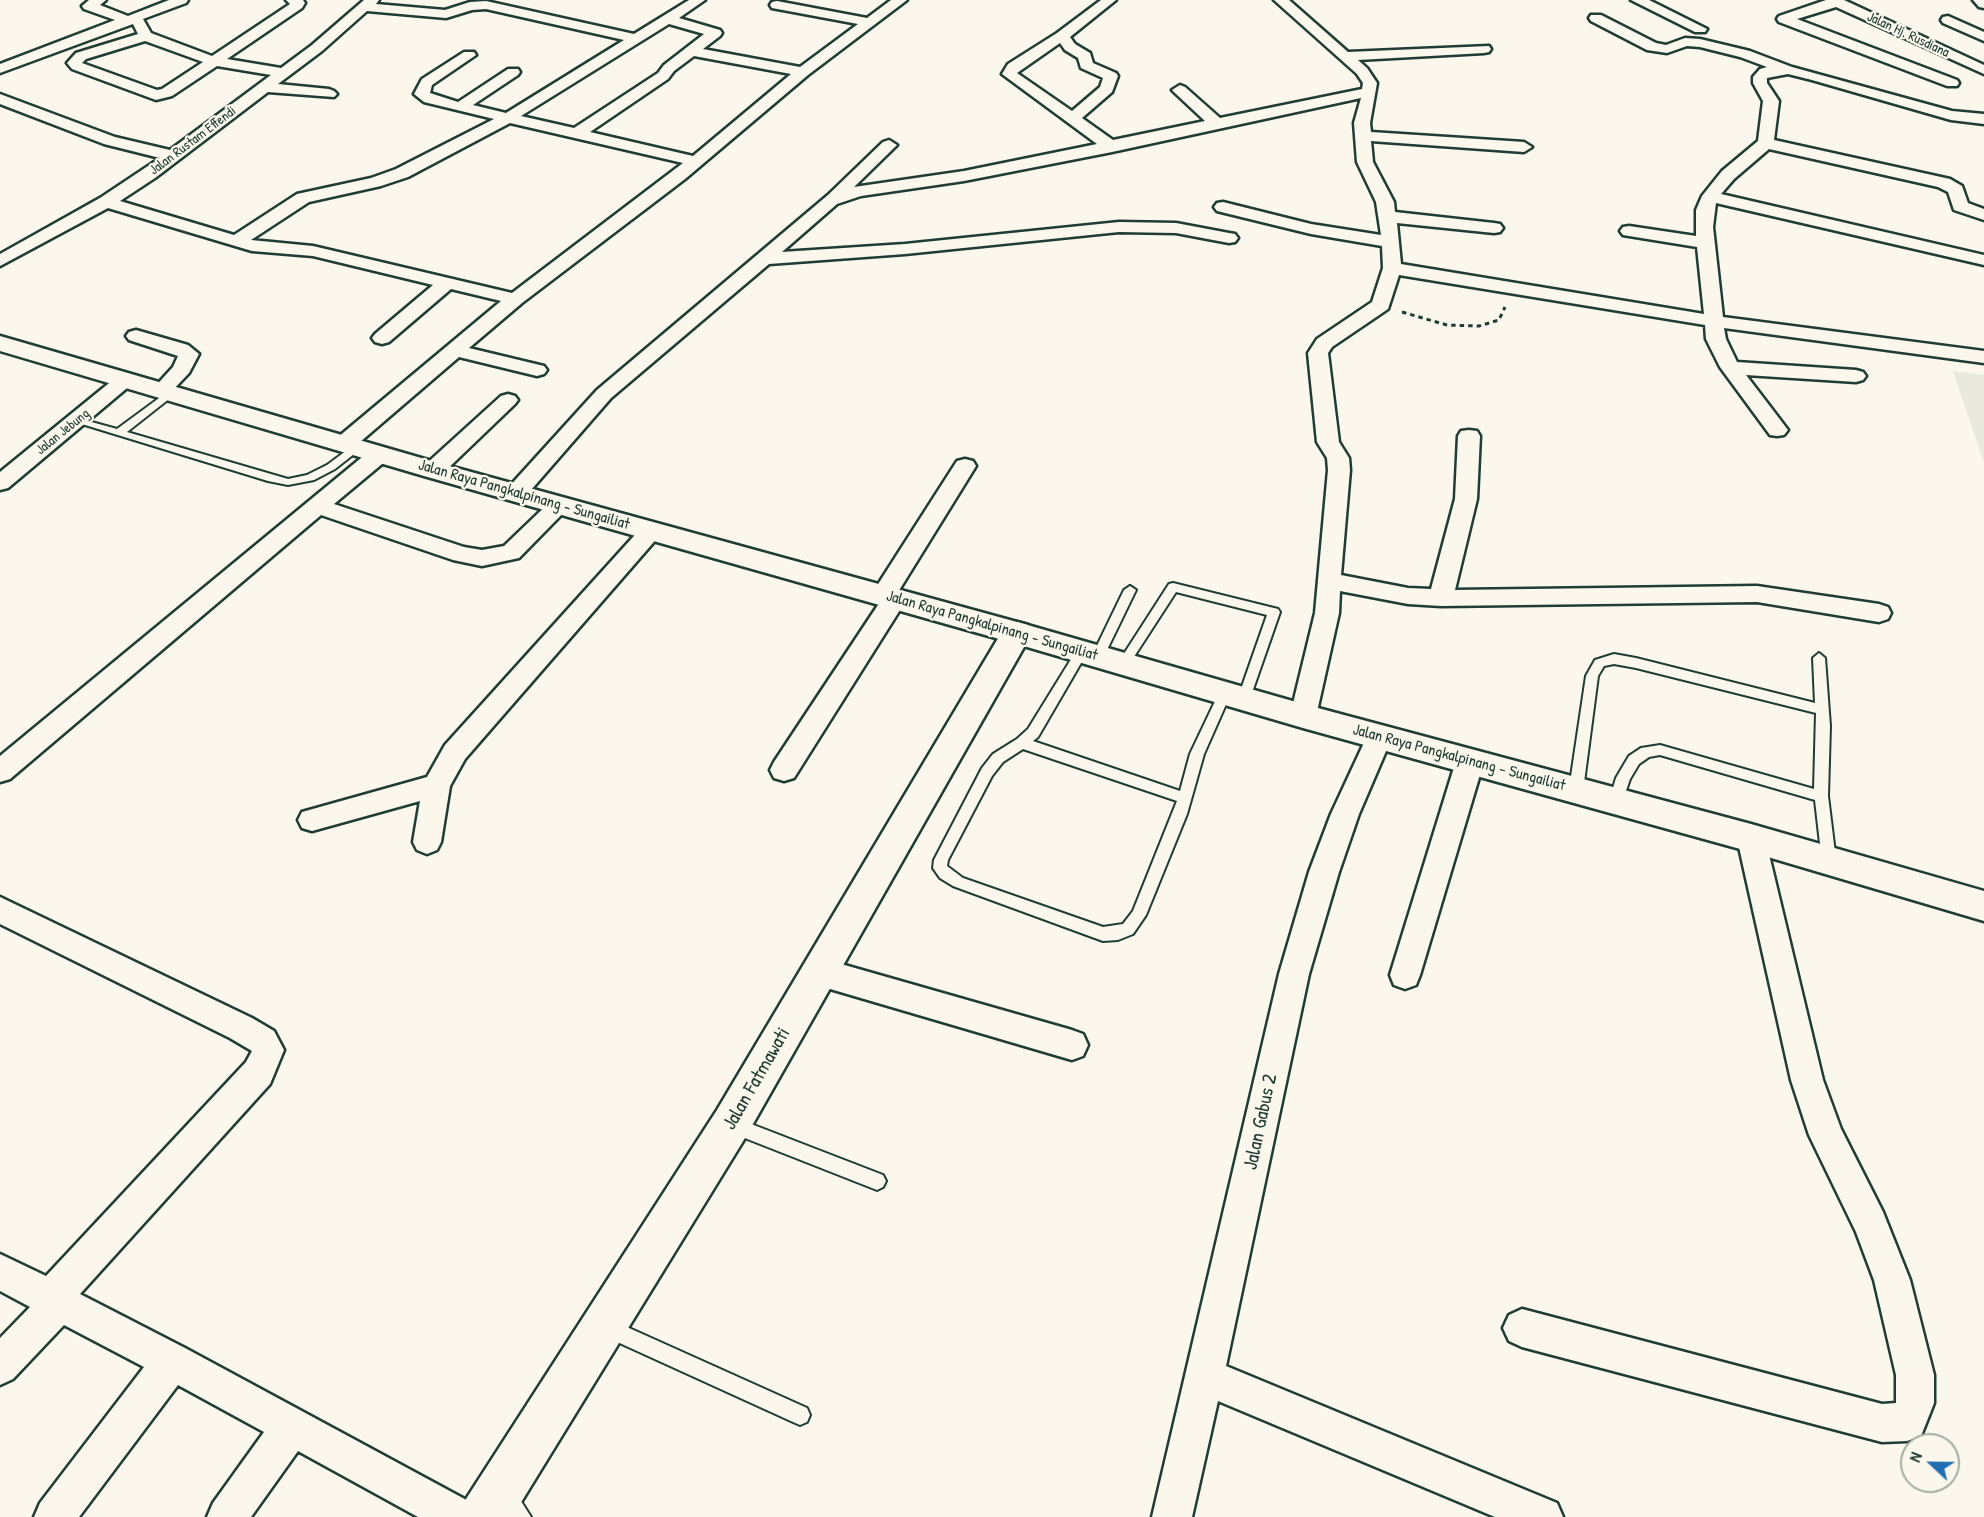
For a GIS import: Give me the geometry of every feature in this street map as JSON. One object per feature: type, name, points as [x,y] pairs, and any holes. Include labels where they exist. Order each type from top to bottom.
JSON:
[{"type":"main road","name":"Jalan Raya Pangkalpinang - Sungailiat","points":[[0,343],[433,470],[1017,633],[1303,716],[1751,838],[1984,906]]},
{"type":"main road","name":"Jalan Fatmawati","points":[[503,1508],[605,1326],[731,1124],[1017,633]]},
{"type":"street","points":[[99,0],[89,6],[133,20],[146,36],[213,61],[284,73]]},
{"type":"street","points":[[0,69],[181,0]]},
{"type":"street","points":[[146,36],[81,56],[74,63],[160,95],[176,90],[213,61],[297,5],[298,3],[293,0]]},
{"type":"street","points":[[236,242],[293,202],[402,173],[508,118],[633,38],[698,0]]},
{"type":"street","points":[[0,771],[318,506],[361,448],[455,350],[515,299],[695,161],[803,72],[900,0]]},
{"type":"street","points":[[1109,0],[1062,36],[1013,67],[1010,74],[1112,147]]},
{"type":"street","points":[[1281,0],[1367,77],[1370,92],[1363,118],[1365,162],[1386,202],[1392,268],[1381,305],[1324,344],[1318,353],[1328,442],[1339,464],[1330,581],[1322,640],[1303,716]]},
{"type":"street","points":[[1638,0],[1700,29]]},
{"type":"street","points":[[1980,0],[1984,4]]},
{"type":"street","points":[[1835,1],[1784,19],[1952,83]]},
{"type":"street","name":"Jalan Hj. Rusdiana","points":[[1835,1],[1984,70]]},
{"type":"street","points":[[368,4],[446,14],[470,6],[486,4],[633,38]]},
{"type":"street","name":"Jalan Rustam Effendi","points":[[0,261],[106,202],[173,156],[284,73],[368,4]]},
{"type":"street","points":[[777,5],[868,22]]},
{"type":"street","points":[[1596,18],[1652,47],[1667,49],[1685,42],[1700,43],[1745,54],[1788,70],[1951,115],[1984,118]]},
{"type":"street","points":[[575,135],[663,76],[669,68],[715,33],[709,29],[667,19]]},
{"type":"street","points":[[1948,20],[1984,37]]},
{"type":"street","points":[[1062,36],[1070,47],[1085,56],[1086,65],[1111,76],[1107,89],[1072,119]]},
{"type":"street","points":[[1346,56],[1484,49]]},
{"type":"street","points":[[692,51],[803,72]]},
{"type":"street","points":[[469,55],[427,82],[422,94],[429,99],[460,107],[695,161]]},
{"type":"street","points":[[1777,430],[1730,367],[1716,339],[1704,243],[1705,210],[1710,196],[1728,175],[1766,143],[1771,101],[1760,83],[1760,77],[1765,72],[1788,70]]},
{"type":"street","points":[[460,107],[513,72]]},
{"type":"street","points":[[265,87],[329,94]]},
{"type":"street","points":[[1180,90],[1217,124]]},
{"type":"street","points":[[831,200],[858,190],[954,178],[1370,92]]},
{"type":"street","points":[[0,99],[130,147],[173,156]]},
{"type":"street","points":[[1363,136],[1524,147]]},
{"type":"street","points":[[1766,143],[1944,183],[1956,190],[1960,206],[1984,215]]},
{"type":"street","points":[[516,493],[604,394],[765,259],[889,145]]},
{"type":"street","points":[[1710,196],[1984,260]]},
{"type":"street","points":[[106,202],[236,242],[264,248],[313,250],[515,299]]},
{"type":"street","points":[[1223,207],[1311,229],[1391,242]]},
{"type":"street","points":[[1389,217],[1494,228]]},
{"type":"street","points":[[765,259],[905,249],[1119,227],[1176,228],[1229,238]]},
{"type":"street","points":[[1629,231],[1704,243]]},
{"type":"street","points":[[1392,268],[1713,321],[1984,357]]},
{"type":"street","points":[[382,338],[447,283]]},
{"type":"street","points":[[136,336],[181,349],[189,354],[182,369],[166,391]]},
{"type":"street","points":[[455,350],[537,370]]},
{"type":"street","points":[[1730,367],[1856,376]]},
{"type":"street","name":"Jalan Jebung","points":[[0,483],[126,380]]},
{"type":"street","points":[[433,470],[508,400]]},
{"type":"street","points":[[1441,598],[1466,499],[1469,436]]},
{"type":"street","points":[[784,770],[965,466]]},
{"type":"street","points":[[318,506],[461,554],[482,558],[511,552],[560,505]]},
{"type":"street","points":[[427,842],[436,785],[455,752],[651,531]]},
{"type":"street","points":[[1330,581],[1408,596],[1441,598],[1739,593],[1879,613]]},
{"type":"street","name":"Jalan Gabus 2","points":[[1172,1517],[1294,974],[1323,872],[1345,814],[1379,737]]},
{"type":"street","points":[[1406,975],[1470,761]]},
{"type":"street","points":[[312,820],[436,785]]},
{"type":"street","points":[[1522,1328],[1882,1423],[1907,1422],[1915,1403],[1915,1375],[1892,1280],[1870,1224],[1826,1135],[1807,1080],[1751,838]]},
{"type":"street","points":[[0,910],[241,1028],[263,1041],[268,1050],[258,1073],[0,1366]]},
{"type":"street","points":[[820,972],[1072,1045]]},
{"type":"street","points":[[0,1272],[171,1361],[458,1517]]},
{"type":"street","points":[[54,1517],[171,1361]]},
{"type":"street","points":[[1205,1376],[1543,1517]]},
{"type":"street","points":[[227,1517],[292,1426]]},
{"type":"lane","points":[[121,434],[122,429],[166,391]]},
{"type":"lane","points":[[77,421],[288,482],[310,478],[361,448]]},
{"type":"lane","points":[[1173,587],[1274,612],[1235,695],[1197,754],[1184,798],[1139,915],[1128,929],[1118,933],[1103,934],[958,882],[940,868],[941,860],[987,772],[998,758],[1033,733],[1101,657],[1173,587]]},
{"type":"lane","points":[[1101,657],[1130,590]]},
{"type":"lane","points":[[1819,658],[1822,710],[1821,796],[1828,861]]},
{"type":"lane","points":[[1576,790],[1592,676],[1599,663],[1614,659],[1636,663],[1822,710]]},
{"type":"lane","points":[[1022,743],[1184,798]]},
{"type":"lane","points":[[1616,801],[1623,778],[1634,760],[1646,752],[1660,750],[1821,796]]},
{"type":"lane","points":[[731,1124],[877,1181]]},
{"type":"lane","points":[[605,1326],[800,1415]]},
{"type":"path","points":[[1381,305],[1447,326],[1479,326],[1499,320],[1504,309],[1508,288]]},
{"type":"shaded area","points":[[1953,371],[1984,375],[1984,463]]}]
